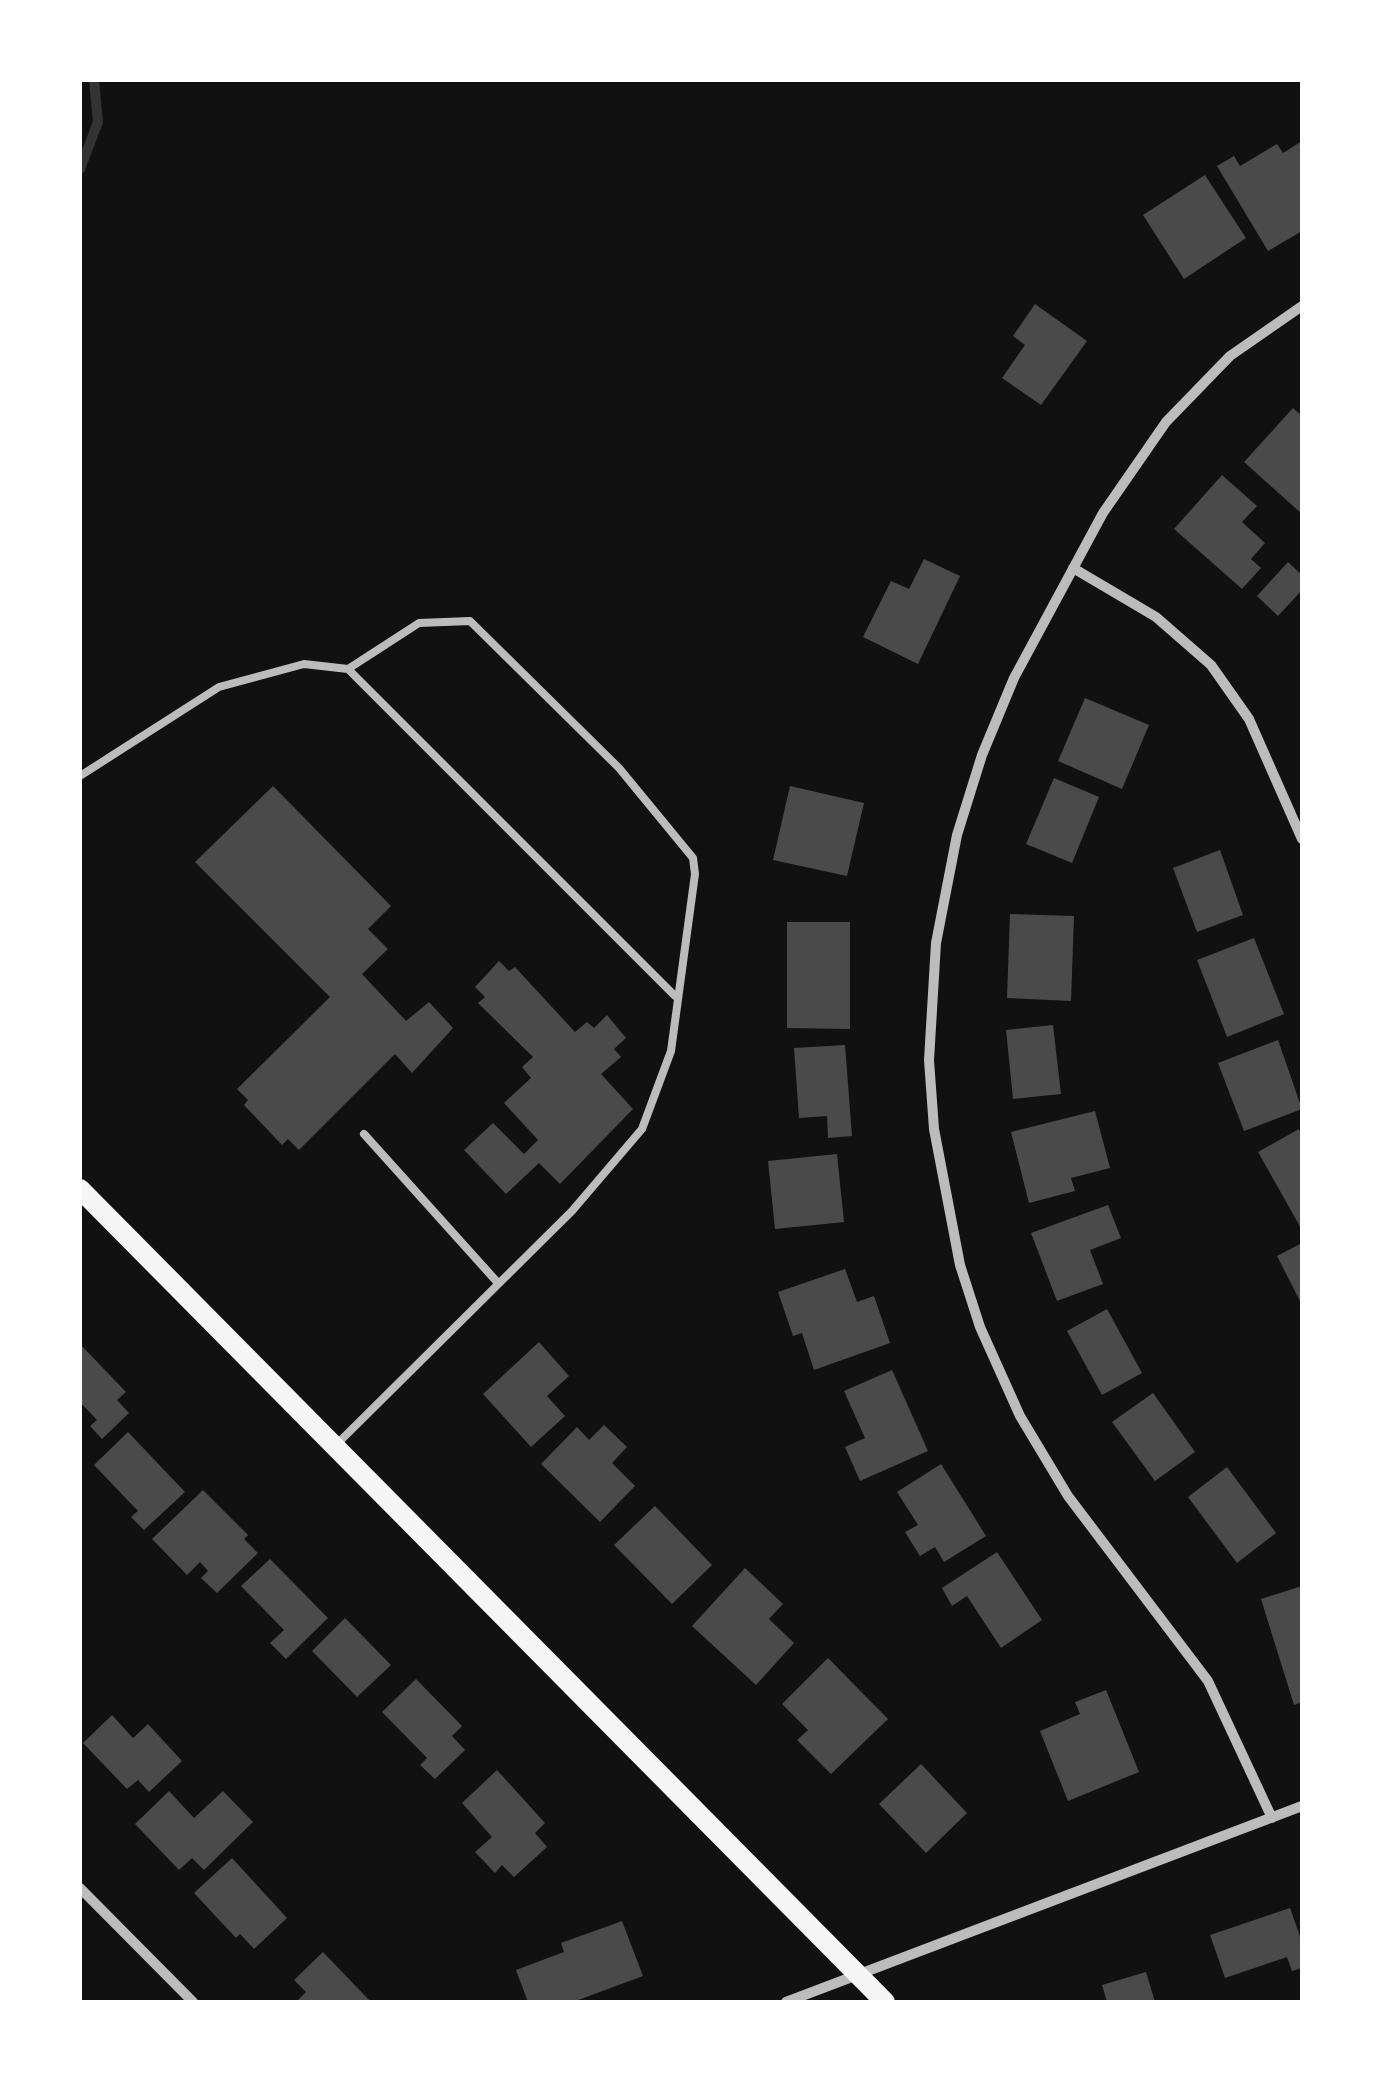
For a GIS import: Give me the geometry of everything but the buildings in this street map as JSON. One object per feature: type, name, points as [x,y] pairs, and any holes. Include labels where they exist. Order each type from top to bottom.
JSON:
[{"type":"main road","points":[[80,1189],[885,2002]]},
{"type":"street","points":[[1272,1818],[1208,1681],[1068,1496],[1020,1416],[980,1327],[945,1204],[929,1060],[932,989],[943,900],[982,755],[1014,678],[1116,492],[1166,422],[1230,356],[1302,306]]},
{"type":"street","points":[[1073,568],[1156,617],[1211,665],[1249,719],[1302,840]]},
{"type":"street","points":[[786,2002],[1302,1806]]},
{"type":"street","points":[[80,1888],[193,2002]]},
{"type":"lane","points":[[80,776],[219,687],[304,664],[348,668],[419,623],[470,621],[619,768],[693,858],[695,874],[675,996],[671,1052],[642,1128],[572,1210],[335,1447]]},
{"type":"lane","points":[[348,668],[675,996]]},
{"type":"lane","points":[[364,1134],[498,1283]]},
{"type":"waterway","points":[[80,169],[98,122],[94,80]]}]
